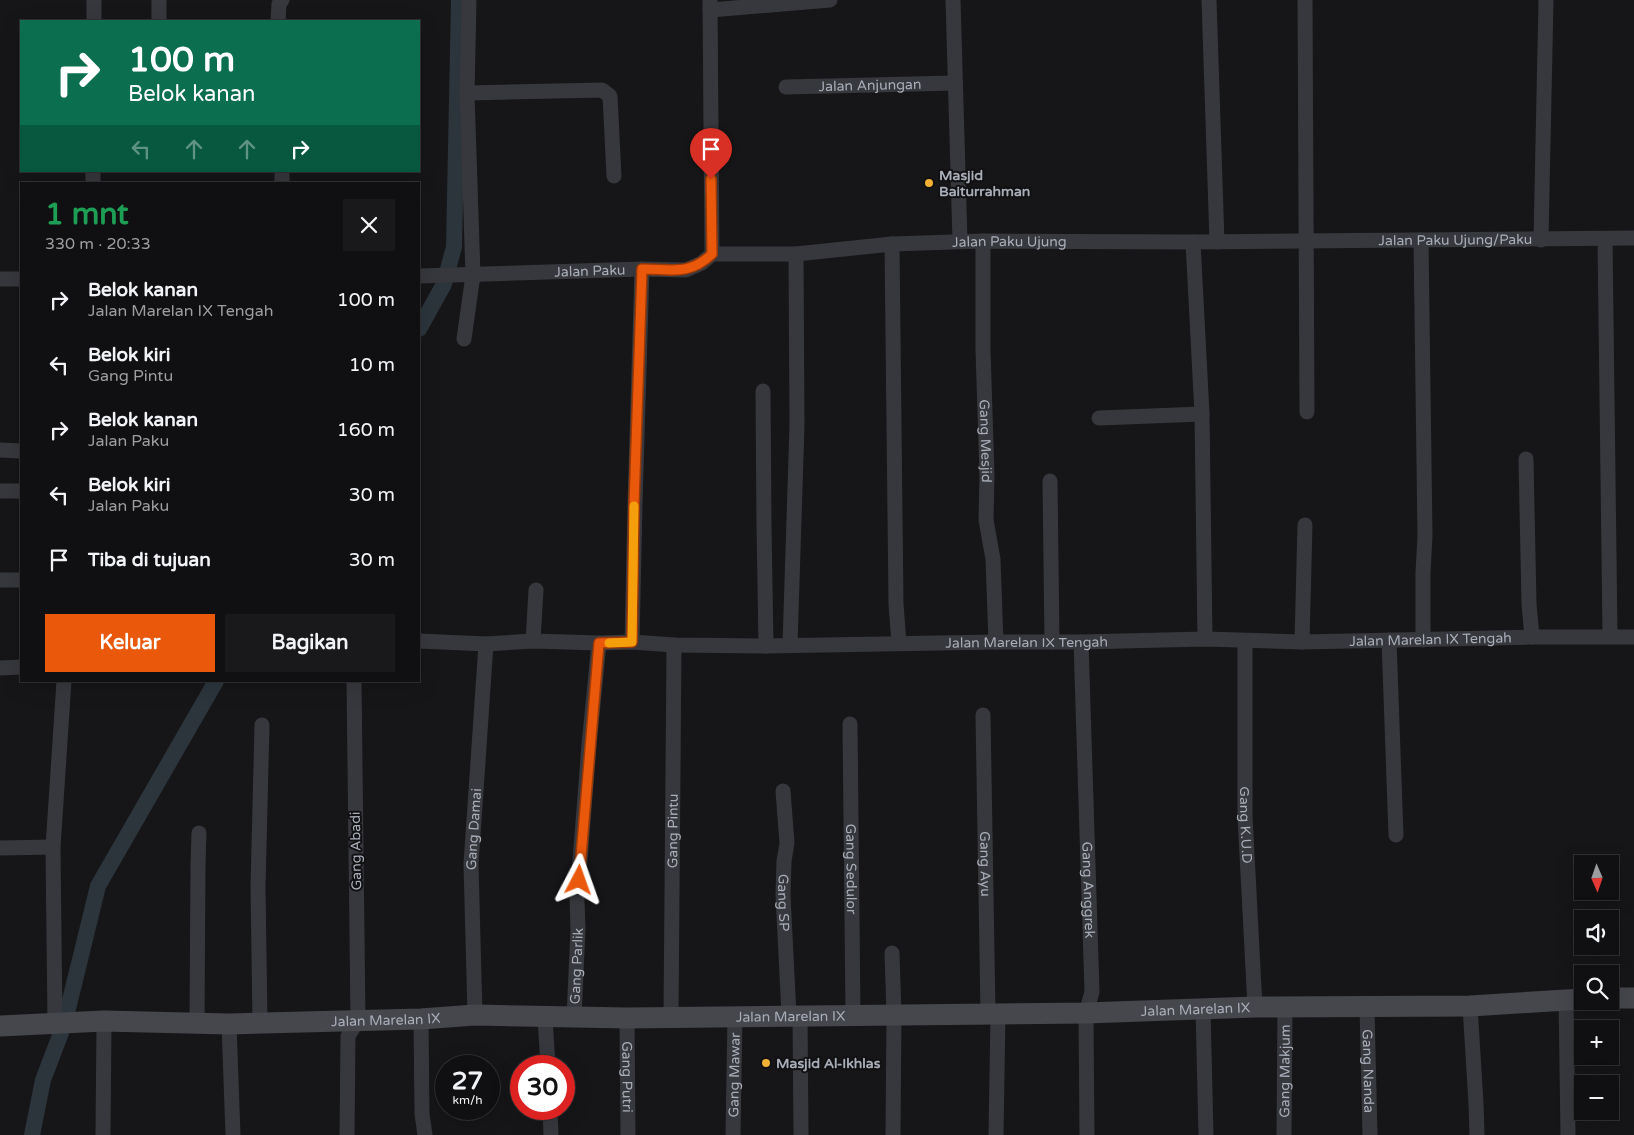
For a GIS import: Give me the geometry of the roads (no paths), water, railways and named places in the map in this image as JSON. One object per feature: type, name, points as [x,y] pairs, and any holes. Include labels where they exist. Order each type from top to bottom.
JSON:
[{"type":"main road","points":[[1619,998],[1634,998]]},
{"type":"main road","name":"Jalan Marelan IX","points":[[0,1026],[104,1021],[229,1024],[421,1019],[475,1015],[627,1018],[853,1014],[1086,1013],[1255,1007],[1470,1006],[1574,999]]},
{"type":"street","points":[[94,0],[94,20]]},
{"type":"street","points":[[159,0],[159,20]]},
{"type":"street","points":[[278,20],[279,4],[282,0]]},
{"type":"street","points":[[464,339],[467,275],[469,0]]},
{"type":"street","points":[[712,254],[710,5],[830,0]]},
{"type":"street","points":[[953,0],[960,241]]},
{"type":"street","points":[[1209,0],[1217,242]]},
{"type":"street","points":[[1306,0],[1307,412]]},
{"type":"street","points":[[1541,240],[1546,0]]},
{"type":"street","name":"Jalan Anjungan","points":[[786,87],[955,83]]},
{"type":"street","points":[[467,92],[602,90],[607,92],[610,96],[614,176]]},
{"type":"street","name":"Jalan Paku Ujung/Paku","points":[[1306,241],[1634,238]]},
{"type":"street","points":[[1605,239],[1610,636]]},
{"type":"street","points":[[1422,240],[1425,536],[1423,640]]},
{"type":"street","name":"Jalan Paku Ujung","points":[[712,254],[796,254],[892,244],[960,241],[1306,241]]},
{"type":"street","name":"Gang Mesjid","points":[[983,241],[986,520],[993,559],[996,642]]},
{"type":"street","points":[[1193,242],[1202,414],[1205,639]]},
{"type":"street","points":[[892,244],[896,604],[899,643]]},
{"type":"street","name":"Jalan Paku","points":[[420,276],[642,269],[686,270],[702,263],[712,254]]},
{"type":"street","points":[[790,645],[797,424],[796,254]]},
{"type":"street","points":[[632,642],[634,504],[642,269]]},
{"type":"street","points":[[0,279],[20,279]]},
{"type":"street","points":[[763,392],[766,646]]},
{"type":"street","points":[[1099,418],[1202,414]]},
{"type":"street","points":[[0,450],[20,451]]},
{"type":"street","points":[[1526,459],[1529,604],[1532,637]]},
{"type":"street","points":[[1050,481],[1052,642]]},
{"type":"street","points":[[0,491],[20,491]]},
{"type":"street","points":[[1302,642],[1305,525]]},
{"type":"street","points":[[0,580],[20,580]]},
{"type":"street","points":[[533,641],[536,590]]},
{"type":"street","name":"Jalan Marelan IX Tengah","points":[[420,642],[486,644],[533,641],[632,642],[674,646],[766,646],[1205,639],[1302,642],[1634,636]]},
{"type":"street","points":[[1389,640],[1396,835]]},
{"type":"street","name":"Gang K.U.D","points":[[1245,641],[1245,816],[1255,1007]]},
{"type":"street","name":"Gang Anggrek","points":[[1081,642],[1092,992],[1086,1013],[1087,1135]]},
{"type":"street","name":"Gang Parlik","points":[[574,1018],[578,929],[577,899],[599,643]]},
{"type":"street","name":"Gang Damai","points":[[475,1015],[471,864],[486,644]]},
{"type":"street","name":"Gang Pintu","points":[[671,1017],[674,646]]},
{"type":"street","points":[[0,668],[20,667]]},
{"type":"street","points":[[64,682],[53,847],[65,1022]]},
{"type":"street","name":"Gang Abadi","points":[[354,682],[358,1020]]},
{"type":"street","name":"Gang Ayu","points":[[983,715],[996,1135]]},
{"type":"street","name":"Gang Sedulor","points":[[850,724],[853,1014]]},
{"type":"street","points":[[260,1023],[258,887],[262,725]]},
{"type":"street","name":"Gang SP","points":[[783,791],[787,843],[784,861],[783,895],[794,1015],[801,1135]]},
{"type":"street","points":[[197,1023],[200,832]]},
{"type":"street","points":[[0,848],[53,847]]},
{"type":"street","points":[[892,953],[894,1014],[893,1135]]},
{"type":"street","points":[[1568,1135],[1574,999]]},
{"type":"street","points":[[1470,1006],[1477,1135]]},
{"type":"street","name":"Gang Makjum","points":[[1284,1007],[1284,1135]]},
{"type":"street","name":"Gang Nanda","points":[[1367,1007],[1370,1135]]},
{"type":"street","points":[[1203,1009],[1206,1135]]},
{"type":"street","name":"Gang Mawar","points":[[734,1135],[735,1016]]},
{"type":"street","points":[[545,1017],[547,1055]]},
{"type":"street","name":"Gang Putri","points":[[627,1018],[628,1135]]},
{"type":"street","points":[[421,1019],[422,1114],[425,1135]]},
{"type":"street","points":[[347,1135],[348,1036],[358,1020]]},
{"type":"street","points":[[103,1135],[104,1021]]},
{"type":"street","points":[[229,1024],[234,1135]]},
{"type":"street","points":[[550,1120],[551,1135]]},
{"type":"waterway","points":[[420,327],[444,284],[454,247],[459,0]]},
{"type":"waterway","points":[[32,1135],[43,1080],[64,1025],[98,886],[215,682]]},
{"type":"place","name":"Masjid Baiturrahman","points":[[929,183]]},
{"type":"place","name":"Masjid Al-Ikhlas","points":[[766,1063]]}]
